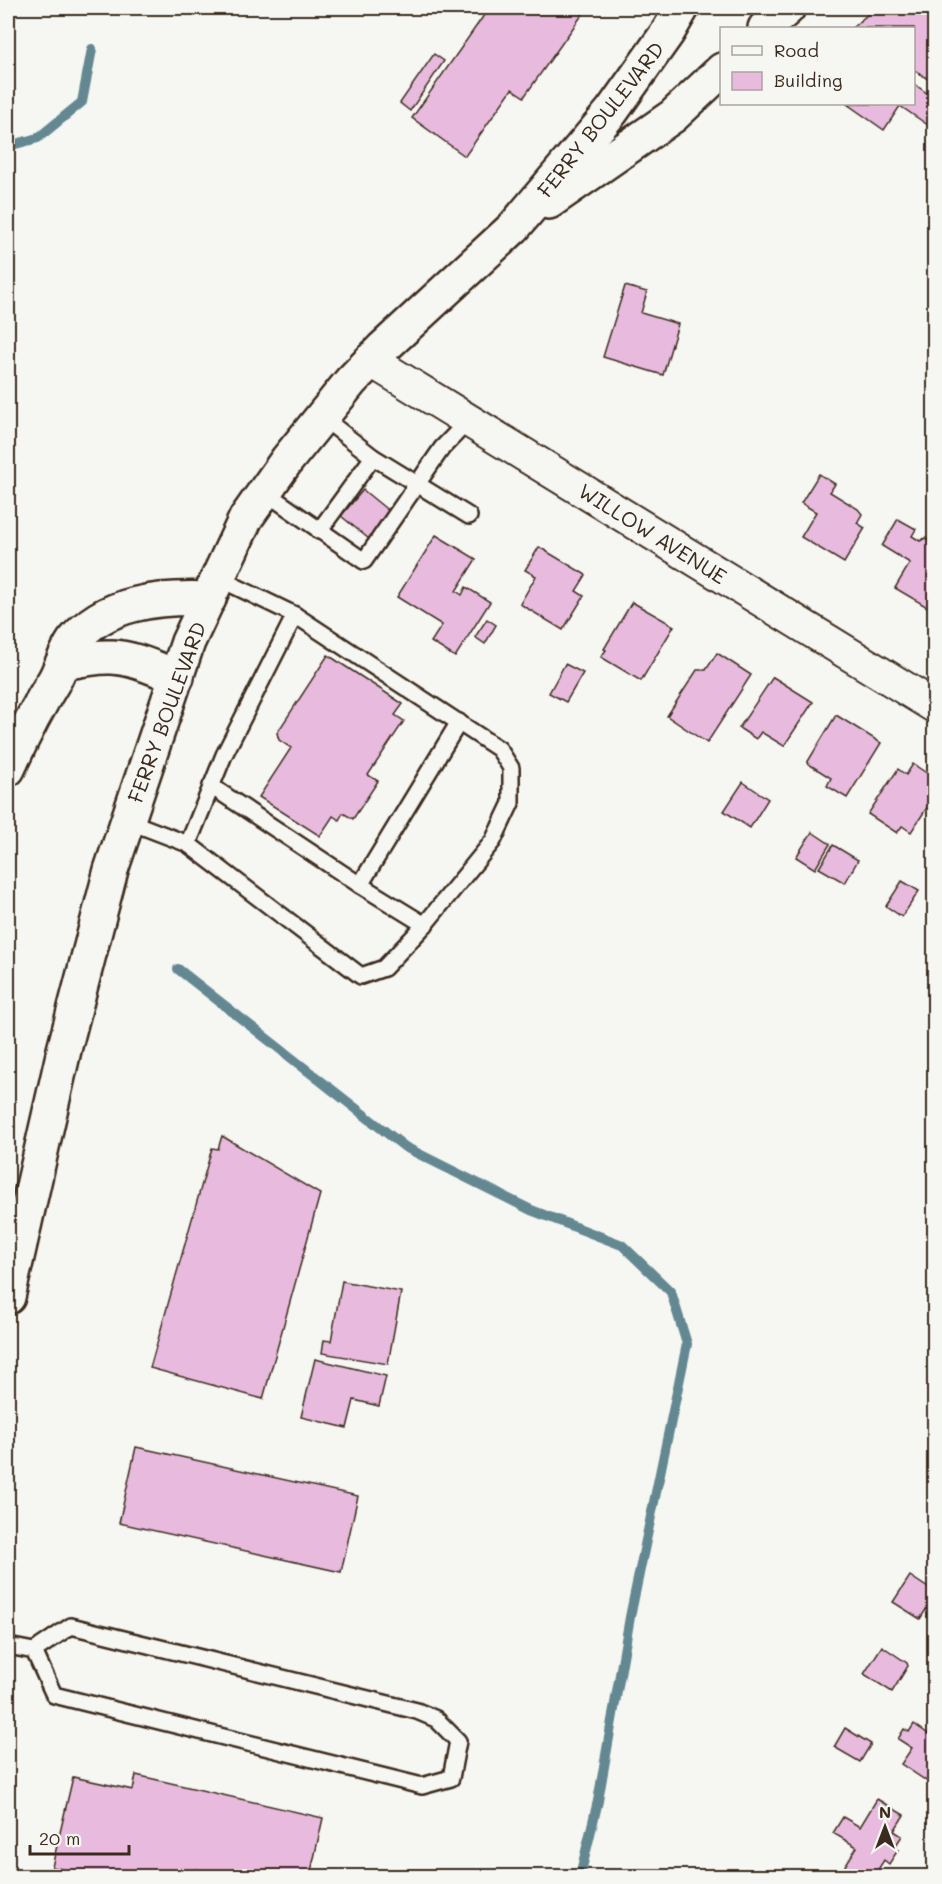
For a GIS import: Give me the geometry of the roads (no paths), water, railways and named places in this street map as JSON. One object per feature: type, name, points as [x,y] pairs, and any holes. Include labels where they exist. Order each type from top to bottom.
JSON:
[{"type":"main road","name":"FERRY BOULEVARD","points":[[8,1297],[64,1050],[111,870],[188,642],[246,518],[322,417],[370,360],[514,227],[612,111],[668,32],[682,8]]},
{"type":"main road","points":[[766,27],[788,8]]},
{"type":"main road","name":"FERRY BOULEVARD","points":[[514,227],[673,116],[720,72]]},
{"type":"main road","points":[[8,769],[29,722],[64,663],[72,643],[86,629],[102,617],[124,608],[177,598],[213,588]]},
{"type":"main road","points":[[64,663],[94,657],[113,657],[133,661],[177,676]]},
{"type":"street","name":"WILLOW AVENUE","points":[[370,360],[934,706]]},
{"type":"lane","points":[[322,417],[373,457],[469,516]]},
{"type":"lane","points":[[265,492],[364,561],[418,486],[442,448],[469,420]]},
{"type":"lane","points":[[319,531],[373,457]]},
{"type":"lane","points":[[128,821],[188,844],[361,976],[384,968],[425,925],[493,841],[511,803],[511,768],[499,749],[295,615],[213,588]]},
{"type":"lane","points":[[188,844],[224,755],[295,615]]},
{"type":"lane","points":[[360,885],[459,722]]},
{"type":"lane","points":[[211,786],[360,885],[425,925]]},
{"type":"lane","points":[[8,1646],[34,1651],[71,1626],[417,1711],[436,1719],[458,1741],[451,1778],[422,1786],[54,1695],[34,1651]]},
{"type":"waterway","points":[[8,146],[38,138],[82,102],[92,49]]},
{"type":"waterway","points":[[178,969],[405,1147],[531,1210],[622,1245],[671,1292],[687,1344],[630,1617],[598,1801],[580,1876]]}]
